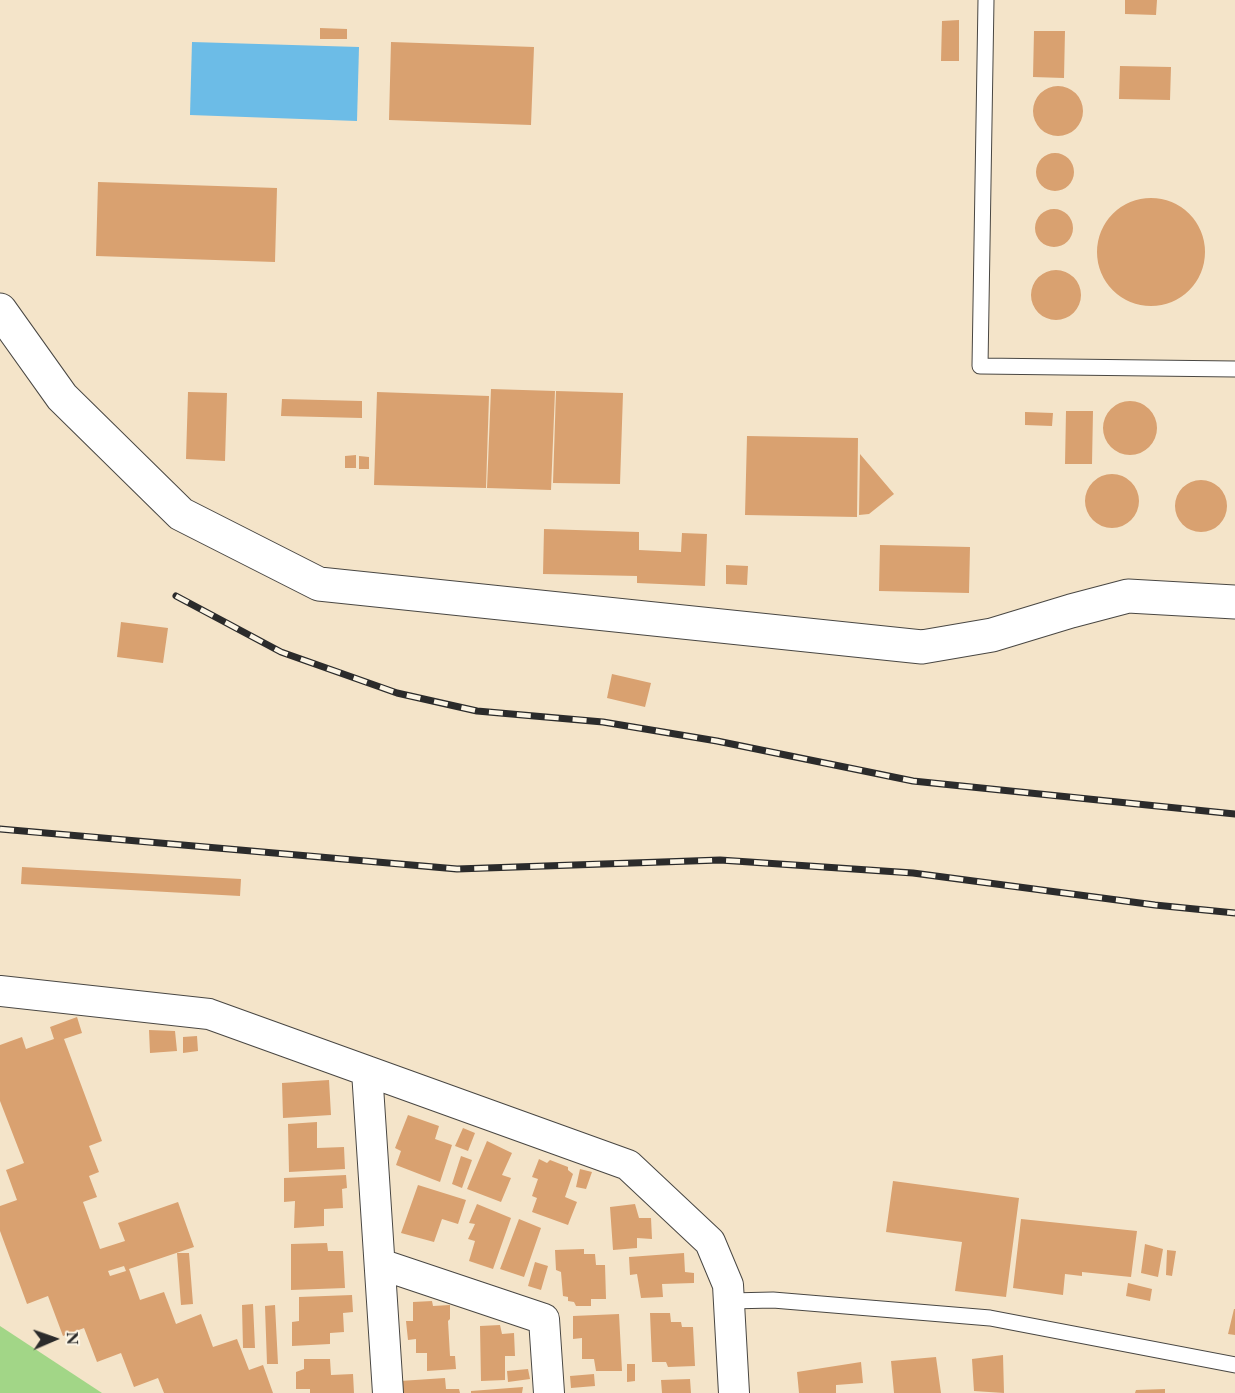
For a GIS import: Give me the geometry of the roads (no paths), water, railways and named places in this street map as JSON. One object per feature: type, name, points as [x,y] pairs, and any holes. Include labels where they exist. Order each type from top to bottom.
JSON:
[{"type":"street","points":[[0,310],[62,397],[181,514],[319,584],[922,647],[992,635],[1071,610],[1128,596],[1235,602]]},
{"type":"street","points":[[0,991],[209,1014],[628,1165],[710,1242],[728,1285],[734,1393]]},
{"type":"street","points":[[367,1071],[388,1393]]},
{"type":"street","points":[[380,1264],[544,1319],[549,1393]]},
{"type":"lane","points":[[986,0],[980,366],[1235,369]]},
{"type":"lane","points":[[730,1301],[773,1300],[990,1318],[1235,1365]]},
{"type":"water","points":[[192,42],[359,47],[357,121],[190,115]]},
{"type":"railway","points":[[176,596],[281,652],[397,693],[477,711],[603,722],[717,741],[913,781],[1235,814]]},
{"type":"railway","points":[[0,829],[457,869],[720,860],[913,873],[1155,905],[1235,913]]}]
